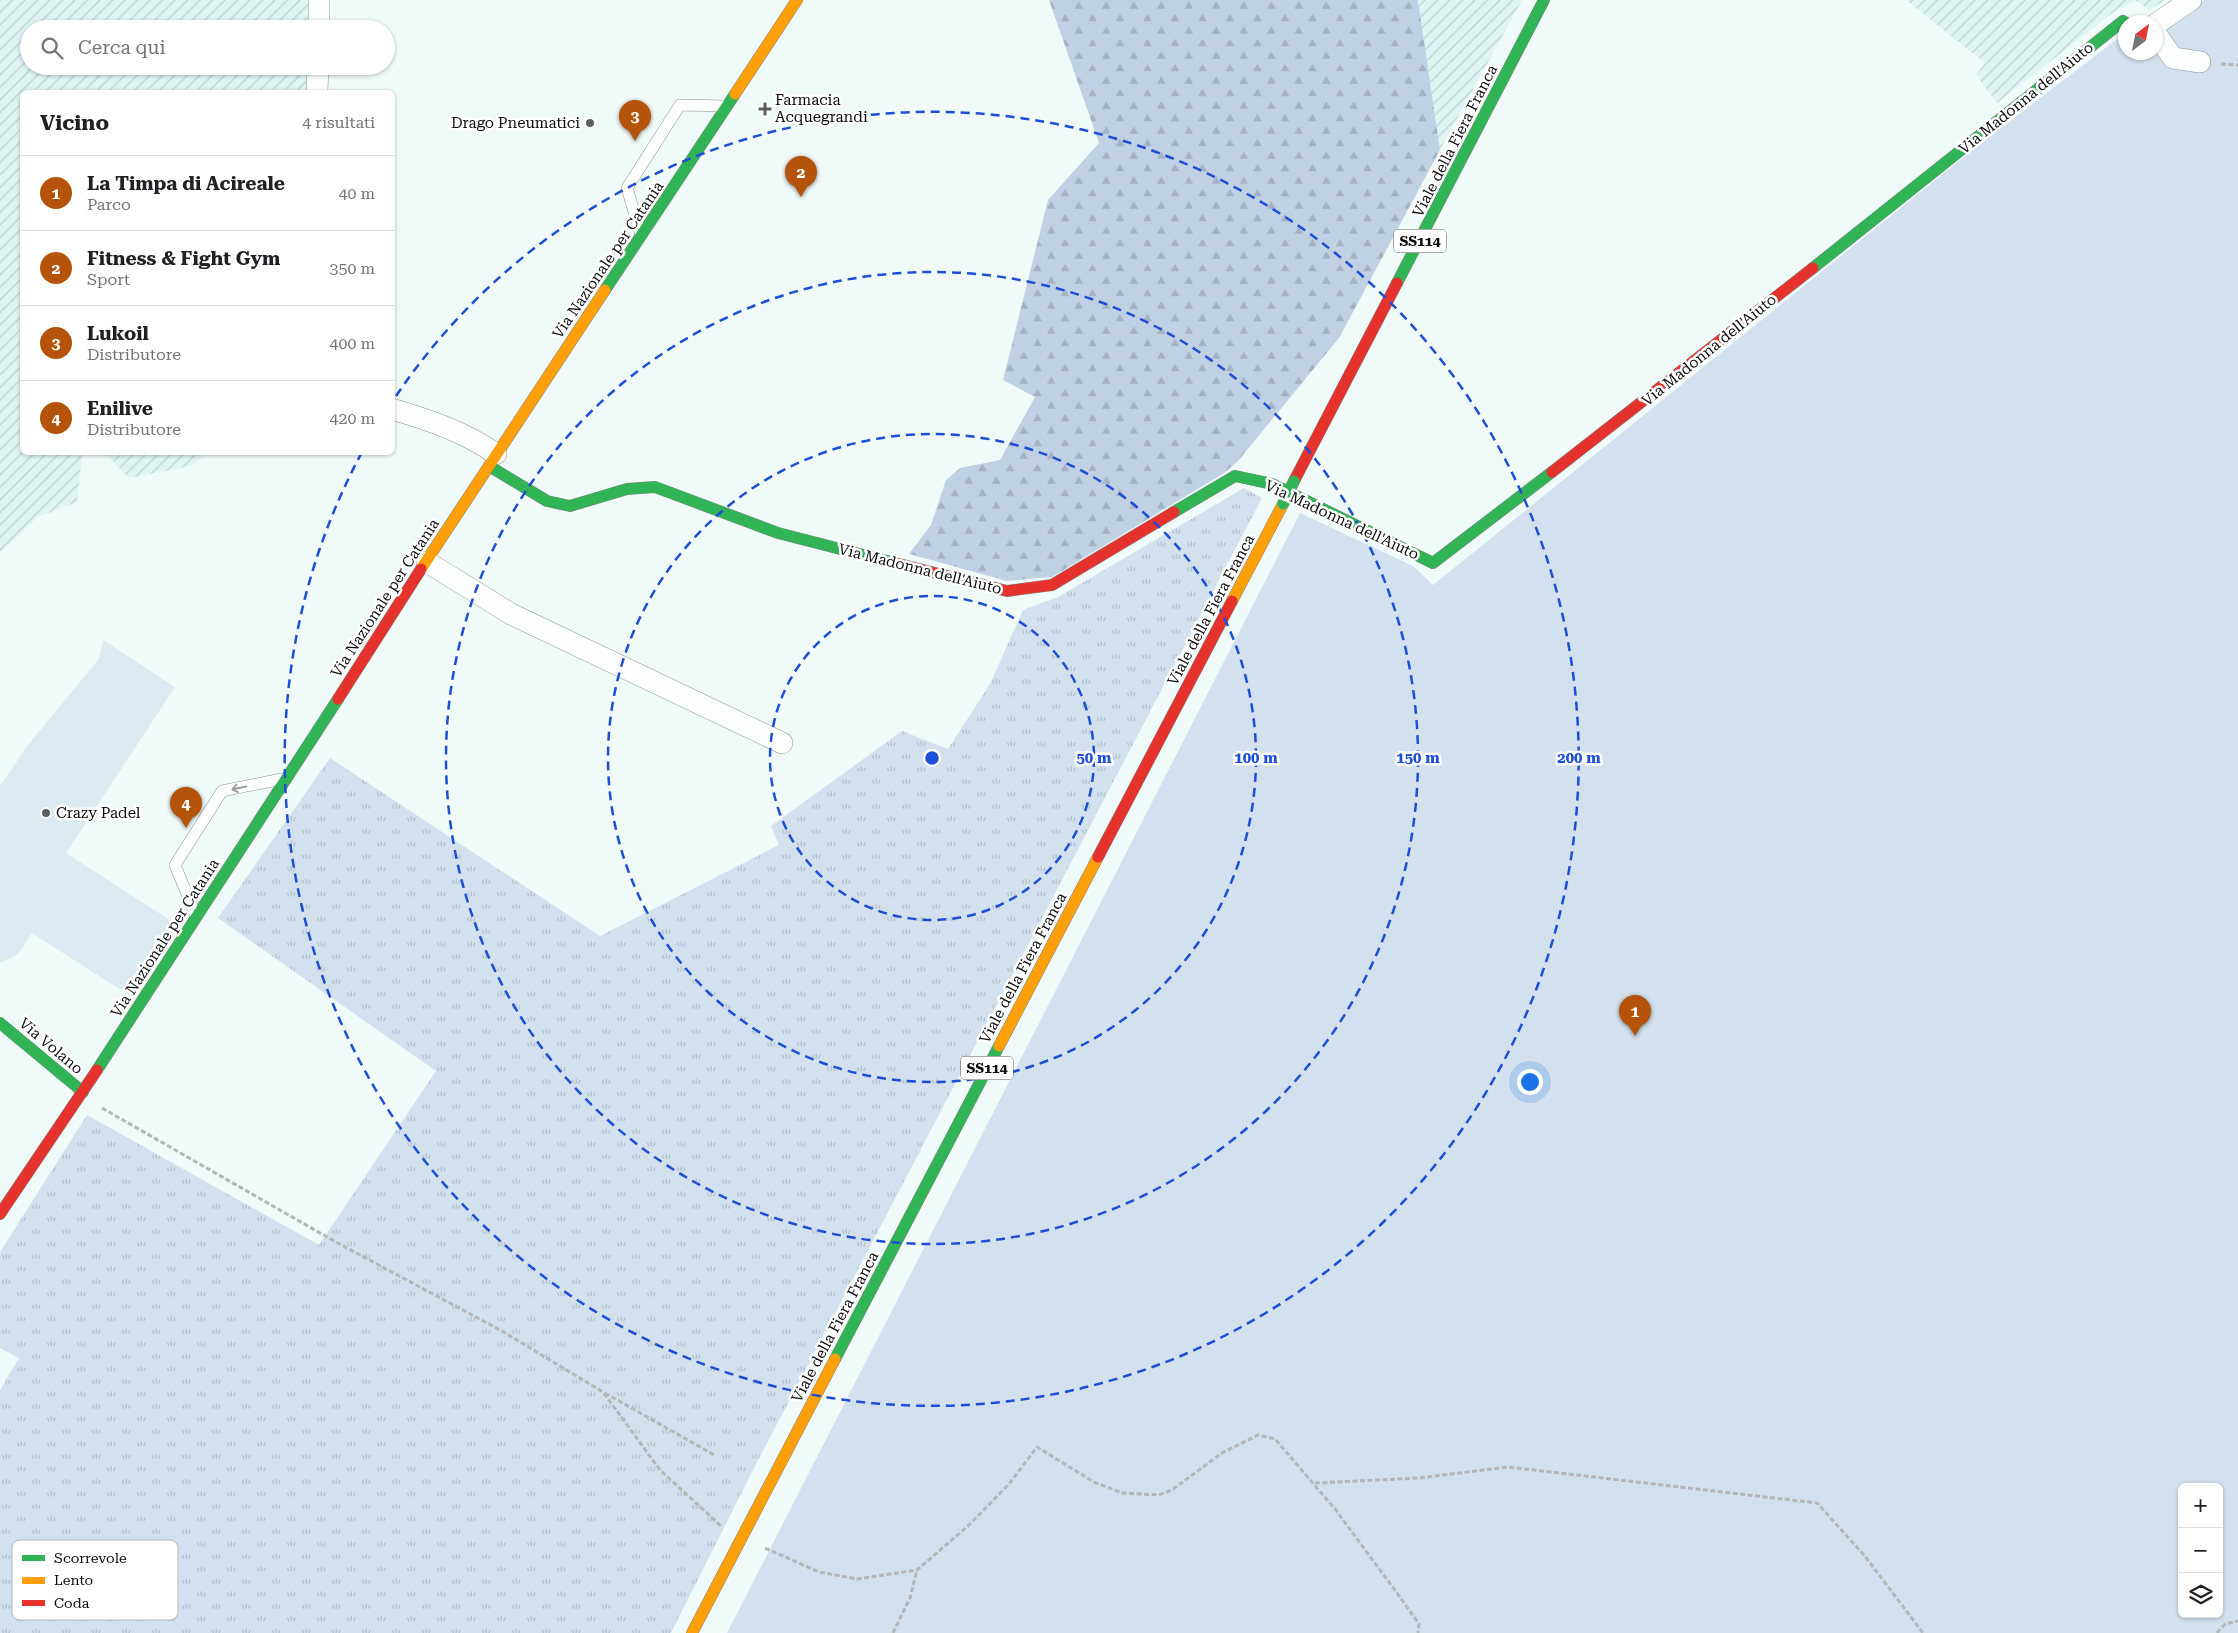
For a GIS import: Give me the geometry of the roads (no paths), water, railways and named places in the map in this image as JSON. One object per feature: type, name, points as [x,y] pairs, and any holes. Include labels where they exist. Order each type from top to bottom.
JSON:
[{"type":"main road","name":"Via Nazionale per Catania","points":[[0,1214],[82,1094],[492,460],[798,0]]},
{"type":"main road","name":"Viale della Fiera Franca","points":[[692,1633],[1283,504],[1544,0]]},
{"type":"main road","name":"Via Madonna dell'Aiuto","points":[[492,460],[546,502],[570,506],[627,489],[655,487],[778,532],[1007,591],[1052,585],[1235,476],[1272,484],[1433,563],[1633,410],[2118,25]]},
{"type":"main road","name":"Via Volano","points":[[0,1023],[82,1094]]},
{"type":"street","points":[[319,20],[320,0]]},
{"type":"street","points":[[2163,19],[2191,0]]},
{"type":"street","points":[[2163,44],[2173,58],[2200,62]]},
{"type":"street","points":[[317,90],[318,75]]},
{"type":"street","points":[[395,410],[433,421],[481,443],[492,460]]},
{"type":"street","points":[[427,562],[511,614],[782,743]]},
{"type":"lane","points":[[641,236],[627,188],[680,106],[727,106]]},
{"type":"lane","points":[[196,918],[175,865],[222,791],[286,778]]},
{"type":"place","name":"Farmacia Acquegrandi","points":[[765,109]]},
{"type":"place","name":"Drago Pneumatici","points":[[590,123]]},
{"type":"place","name":"Lukoil","points":[[635,141]]},
{"type":"place","name":"Fitness & Fight Gym","points":[[801,197]]},
{"type":"place","name":"Crazy Padel","points":[[46,813]]},
{"type":"place","name":"Enilive","points":[[186,828]]},
{"type":"place","name":"La Timpa di Acireale","points":[[1635,1036]]}]
